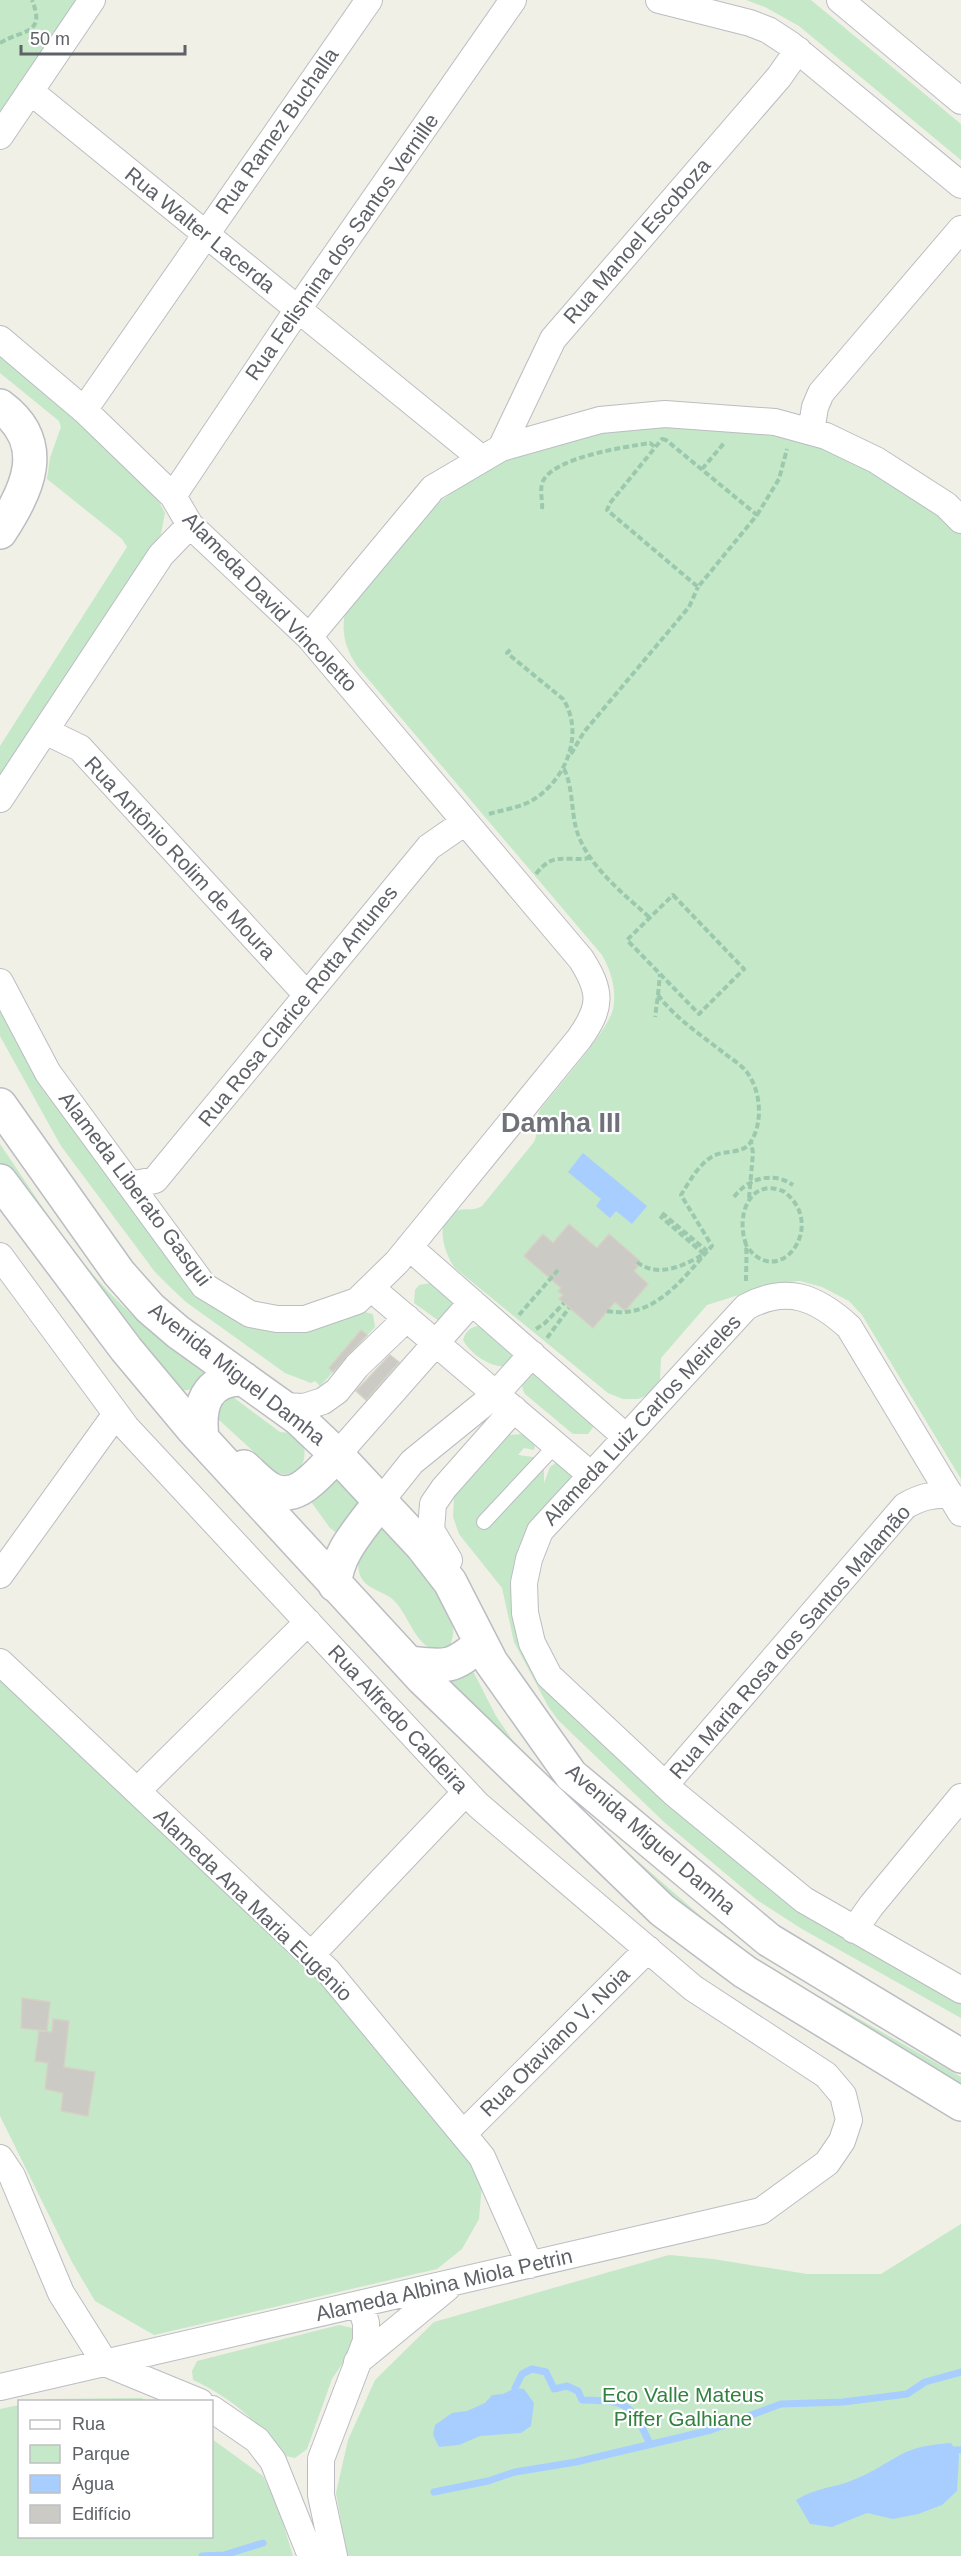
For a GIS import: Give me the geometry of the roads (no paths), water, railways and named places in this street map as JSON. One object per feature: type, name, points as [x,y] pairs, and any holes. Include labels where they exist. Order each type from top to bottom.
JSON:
[{"type":"street","points":[[0,136],[92,0]]},
{"type":"street","name":"Rua Ramez Buchalla","points":[[84,410],[369,0]]},
{"type":"street","name":"Rua Felismina dos Santos Vernille","points":[[173,496],[298,309],[513,0]]},
{"type":"street","points":[[659,0],[750,23],[768,30],[798,50],[961,185]]},
{"type":"street","points":[[840,0],[961,100]]},
{"type":"street","name":"Rua Manoel Escoboza","points":[[492,454],[553,339],[779,76],[798,50]]},
{"type":"street","name":"Rua Walter Lacerda","points":[[30,91],[298,309],[492,454]]},
{"type":"street","points":[[802,429],[821,393],[961,230]]},
{"type":"street","name":"Alameda David Vincoletto","points":[[0,339],[84,410],[173,496],[190,525],[309,637],[581,958],[595,980],[598,1003],[591,1023],[409,1247]]},
{"type":"street","points":[[0,406],[15,420],[27,441],[30,472],[20,502],[0,532]]},
{"type":"street","points":[[309,637],[433,488],[492,454],[600,420],[665,414],[775,422],[802,429],[826,436],[876,460],[946,505],[961,520]]},
{"type":"street","points":[[0,799],[161,555],[190,525]]},
{"type":"street","name":"Rua Antônio Rolim de Moura","points":[[45,731],[80,748],[307,995]]},
{"type":"street","name":"Rua Rosa Clarice Rotta Antunes","points":[[130,1185],[154,1180],[429,847],[465,822]]},
{"type":"street","name":"Alameda Liberato Gasqui","points":[[0,982],[48,1073],[204,1286],[250,1314],[277,1319],[305,1319],[330,1312],[364,1294]]},
{"type":"street","name":"Avenida Miguel Damha","points":[[0,1105],[119,1273],[150,1308],[178,1332],[298,1418],[337,1455],[422,1546],[450,1582],[476,1629],[480,1644],[571,1775],[769,1940],[961,2056]]},
{"type":"street","name":"Avenida Miguel Damha","points":[[0,1181],[126,1349],[204,1441],[409,1663],[662,1910],[745,1972],[961,2104]]},
{"type":"street","points":[[591,1475],[407,1318],[364,1294],[397,1263],[409,1247],[626,1437]]},
{"type":"street","name":"Rua Alfredo Caldeira","points":[[0,1256],[126,1428],[466,1792],[693,1988],[826,2074],[843,2095],[849,2120]]},
{"type":"street","name":"Alameda Luiz Carlos Meireles","points":[[956,1504],[849,1327],[830,1309],[811,1299],[790,1295],[763,1298],[746,1307],[540,1531],[529,1559],[524,1583],[525,1613],[532,1643],[549,1676],[665,1785],[804,1900],[961,1990]]},
{"type":"street","points":[[244,1379],[230,1378],[220,1382],[207,1395],[200,1423],[204,1441],[222,1450],[271,1490],[280,1492],[298,1490],[306,1486],[337,1455],[472,1302]]},
{"type":"street","points":[[281,1406],[304,1407],[323,1401],[337,1391],[357,1366],[407,1318]]},
{"type":"street","points":[[409,1663],[451,1665],[460,1662],[480,1644],[481,1615],[478,1605],[431,1530],[430,1518],[433,1504],[505,1402],[528,1351]]},
{"type":"street","points":[[335,1584],[335,1575],[342,1558],[380,1502],[412,1462],[505,1402]]},
{"type":"street","points":[[0,1575],[116,1414]]},
{"type":"street","name":"Rua Maria Rosa dos Santos Malamão","points":[[665,1785],[905,1506],[917,1499],[935,1494],[956,1504]]},
{"type":"street","points":[[137,1791],[308,1622]]},
{"type":"street","name":"Alameda Ana Maria Eugênio","points":[[0,1662],[328,1971],[482,2157],[530,2265]]},
{"type":"street","points":[[311,1955],[466,1792]]},
{"type":"street","points":[[854,1930],[961,1797]]},
{"type":"street","name":"Rua Otaviano V. Noia","points":[[463,2134],[648,1949]]},
{"type":"street","name":"Alameda Albina Miola Petrin","points":[[0,2387],[761,2211],[827,2163],[842,2141],[849,2120]]},
{"type":"street","points":[[0,2158],[12,2176],[61,2293],[105,2363],[195,2400]]},
{"type":"street","points":[[357,2362],[453,2283]]},
{"type":"street","points":[[334,2556],[321,2495],[321,2459],[366,2341],[366,2323],[360,2304]]},
{"type":"street","points":[[213,2410],[256,2440],[273,2461],[311,2556]]},
{"type":"lane","points":[[484,1522],[556,1445]]},
{"type":"water","points":[[583,1153],[647,1206],[632,1224],[616,1211],[610,1218],[596,1206],[601,1199],[568,1172]]},
{"type":"water","points":[[515,2388],[524,2389],[534,2403],[531,2426],[521,2433],[480,2436],[459,2445],[439,2447],[433,2435],[435,2425],[452,2413],[467,2411],[485,2403],[492,2395],[503,2394]]},
{"type":"water","points":[[951,2443],[959,2455],[957,2491],[942,2505],[918,2514],[893,2519],[867,2513],[832,2527],[810,2524],[796,2500],[816,2491],[856,2479],[911,2450]]},
{"type":"waterway","points":[[515,2388],[522,2374],[532,2369],[546,2372],[554,2389],[567,2386],[578,2391],[582,2400],[609,2401],[626,2407],[638,2420],[650,2444]]},
{"type":"waterway","points":[[434,2492],[488,2481],[515,2472],[576,2462],[711,2430],[781,2404],[843,2402],[907,2394],[925,2382],[961,2372]]},
{"type":"waterway","points":[[955,2450],[961,2450]]},
{"type":"waterway","points":[[202,2556],[224,2555],[263,2543]]},
{"type":"district","name":"Damha III","points":[[561,1123]]},
{"type":"park label","name":"Eco Valle Mateus Piffer Galhiane","points":[[683,2407]]}]
